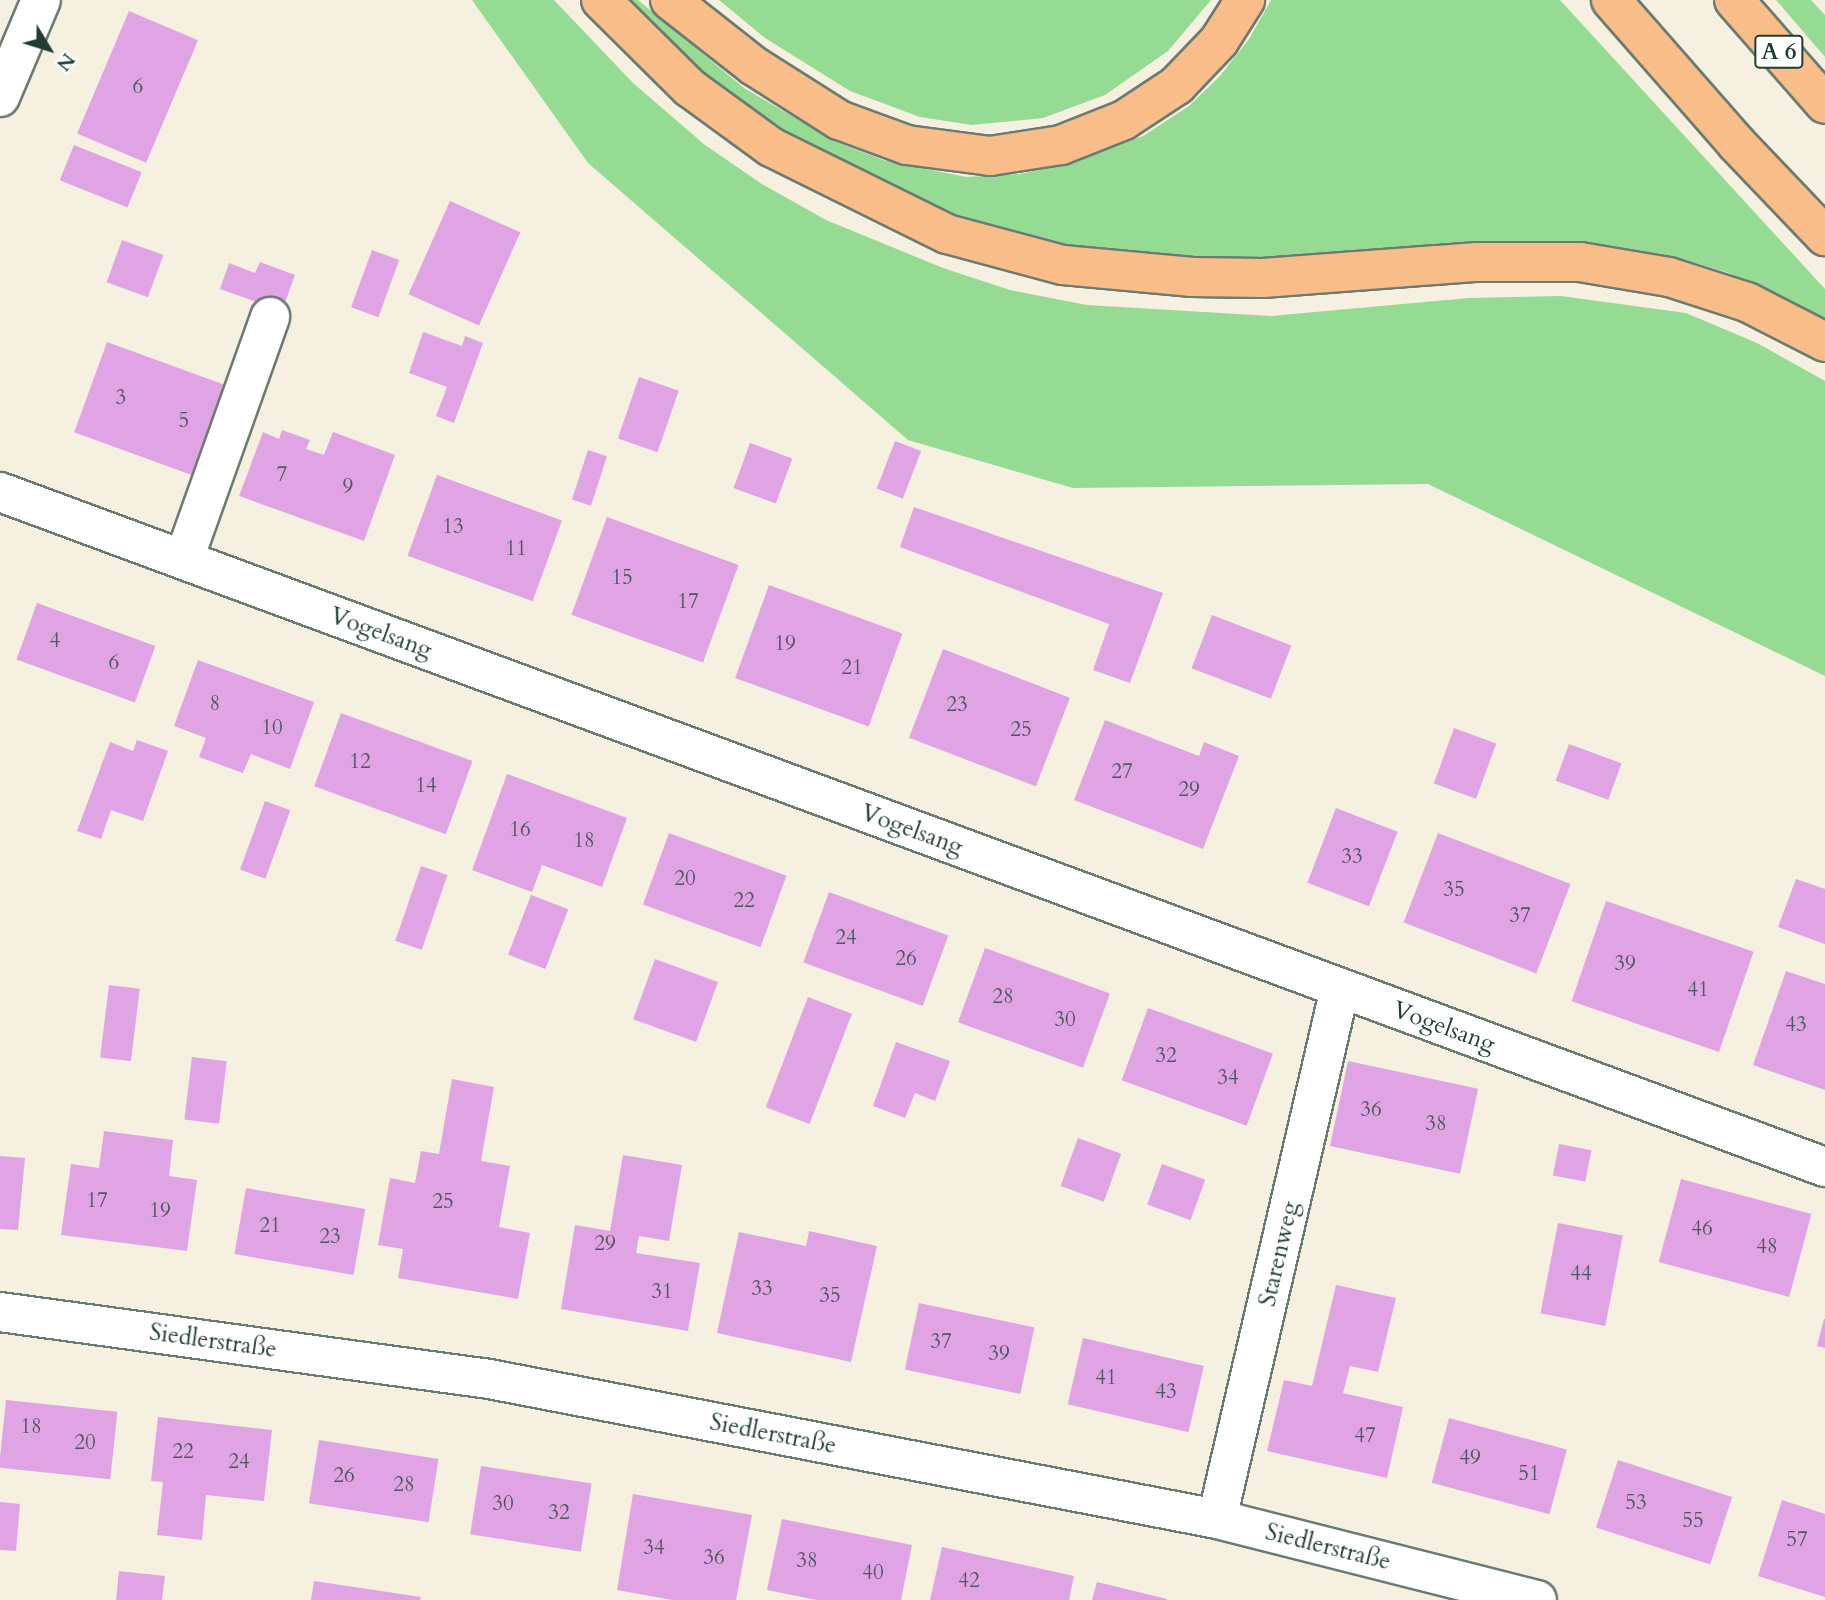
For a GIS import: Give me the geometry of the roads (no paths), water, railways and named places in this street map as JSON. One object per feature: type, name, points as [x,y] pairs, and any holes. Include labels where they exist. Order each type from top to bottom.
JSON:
[{"type":"highway","points":[[601,0],[690,88],[771,147],[947,234],[1063,265],[1192,277],[1263,278],[1477,262],[1580,262],[1669,277],[1734,298],[1825,342]]},
{"type":"highway","points":[[670,0],[754,66],[839,120],[907,145],[990,156],[1061,145],[1124,120],[1177,85],[1219,41],[1245,0]]},
{"type":"highway","points":[[1611,0],[1735,143],[1825,236]]},
{"type":"highway","name":"A 6","points":[[1734,0],[1825,104]]},
{"type":"street","points":[[0,97],[41,0]]},
{"type":"street","points":[[184,559],[270,317]]},
{"type":"street","name":"Vogelsang","points":[[0,492],[1825,1167]]},
{"type":"street","name":"Starenweg","points":[[1217,1519],[1340,988]]},
{"type":"street","name":"Siedlerstraße","points":[[0,1312],[484,1378],[1217,1519],[1537,1600]]}]
